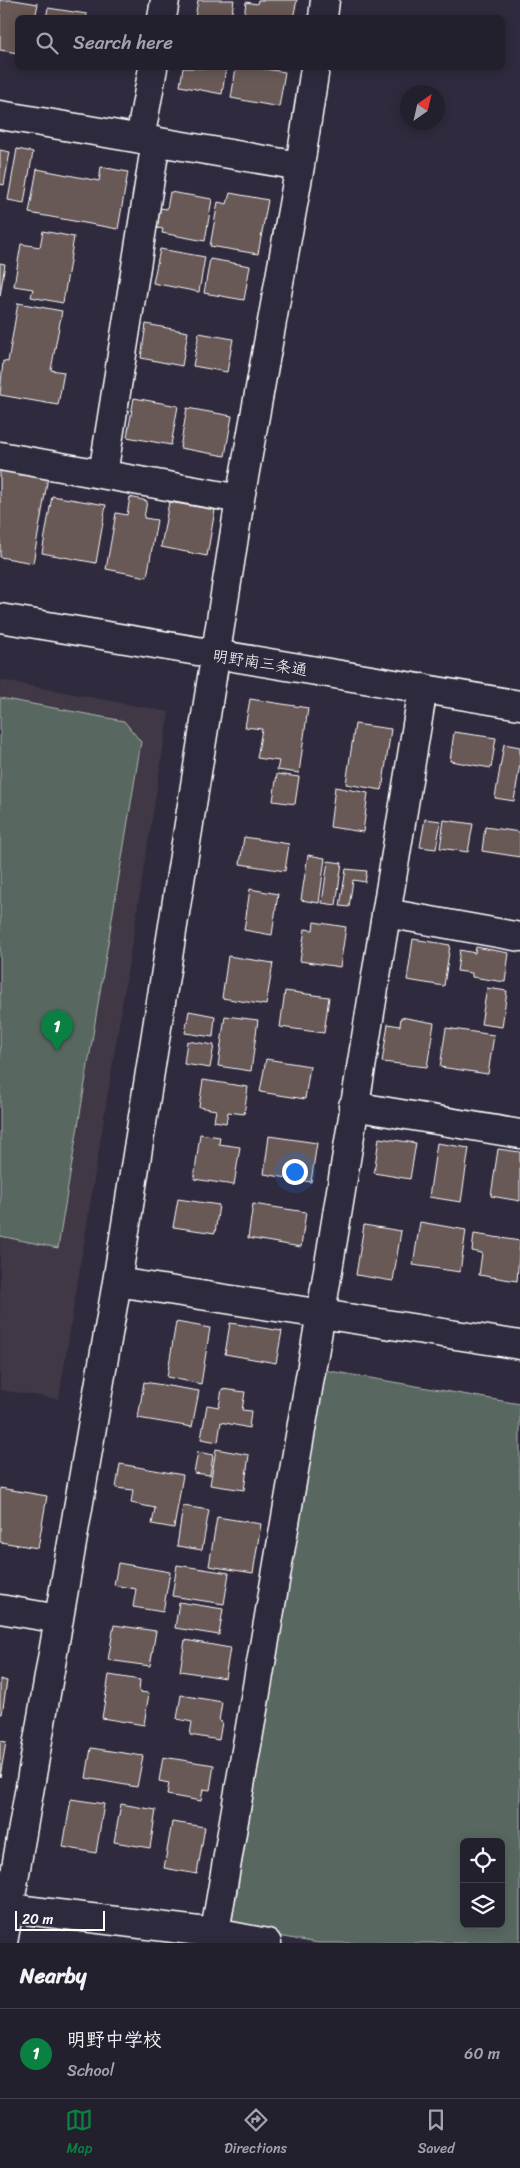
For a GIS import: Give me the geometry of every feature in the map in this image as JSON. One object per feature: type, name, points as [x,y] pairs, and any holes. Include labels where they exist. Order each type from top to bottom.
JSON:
[{"type":"street","points":[[162,15],[165,0]]},
{"type":"street","points":[[324,15],[326,0]]},
{"type":"street","points":[[103,474],[148,140],[153,70]]},
{"type":"street","points":[[3,1943],[4,1907],[59,1619],[117,1282],[240,499],[300,166],[315,70]]},
{"type":"street","points":[[0,115],[300,166]]},
{"type":"street","points":[[0,456],[240,499]]},
{"type":"street","name":"明野南三条通","points":[[0,618],[520,705]]},
{"type":"street","points":[[214,1938],[321,1313],[422,688]]},
{"type":"street","points":[[386,913],[520,937]]},
{"type":"street","points":[[353,1106],[520,1134]]},
{"type":"street","points":[[117,1282],[520,1344]]},
{"type":"street","points":[[0,1609],[59,1619]]},
{"type":"street","points":[[4,1907],[214,1938],[268,1943]]},
{"type":"shaded area","points":[[0,680],[169,712],[59,1399],[0,1390]]},
{"type":"green space","points":[[0,698],[124,721],[141,742],[58,1248],[0,1236]]},
{"type":"green space","points":[[324,1370],[520,1404],[520,1943],[318,1943],[231,1928]]},
{"type":"building","points":[[0,0],[38,4],[36,15],[15,15],[15,52],[0,50]]},
{"type":"building","points":[[198,0],[234,0],[232,15],[196,15]]},
{"type":"building","points":[[258,0],[297,0],[294,15],[244,15],[246,2],[257,4]]},
{"type":"building","points":[[48,8],[87,14],[87,15],[47,15]]},
{"type":"building","points":[[183,70],[226,70],[222,94],[180,86]]},
{"type":"building","points":[[236,70],[285,72],[279,107],[231,98]]},
{"type":"building","points":[[17,149],[33,152],[24,203],[8,200]]},
{"type":"building","points":[[0,150],[10,152],[4,185],[0,184]]},
{"type":"building","points":[[101,167],[128,172],[118,229],[29,213],[37,169],[99,181]]},
{"type":"building","points":[[170,192],[212,199],[205,241],[162,233],[163,229],[157,228],[160,208],[167,209]]},
{"type":"building","points":[[230,193],[268,200],[258,254],[210,246],[218,202],[227,204]]},
{"type":"building","points":[[43,231],[74,237],[63,303],[31,297],[33,289],[14,286],[21,244],[40,247]]},
{"type":"building","points":[[160,249],[205,257],[199,292],[153,283]]},
{"type":"building","points":[[210,259],[250,266],[244,300],[204,293]]},
{"type":"building","points":[[0,263],[5,264],[0,296]]},
{"type":"building","points":[[18,303],[62,311],[51,370],[64,372],[58,405],[0,395],[3,361],[8,362]]},
{"type":"building","points":[[146,324],[188,332],[182,366],[141,358]]},
{"type":"building","points":[[199,333],[233,339],[227,372],[193,366]]},
{"type":"building","points":[[134,398],[178,406],[171,445],[127,437]]},
{"type":"building","points":[[187,408],[232,416],[225,456],[180,448]]},
{"type":"building","points":[[0,468],[48,477],[33,563],[0,557]]},
{"type":"building","points":[[52,496],[106,505],[96,563],[42,553]]},
{"type":"building","points":[[130,497],[147,501],[144,518],[157,520],[147,577],[106,569],[116,513],[127,515]]},
{"type":"building","points":[[169,502],[215,510],[207,556],[161,547]]},
{"type":"building","points":[[250,699],[308,708],[299,773],[277,770],[279,761],[257,758],[262,729],[245,727]]},
{"type":"building","points":[[355,724],[391,729],[382,790],[346,784]]},
{"type":"building","points":[[454,732],[496,738],[491,768],[450,761]]},
{"type":"building","points":[[504,744],[520,747],[520,764],[514,801],[495,798]]},
{"type":"building","points":[[277,774],[299,777],[295,804],[273,801]]},
{"type":"building","points":[[335,787],[368,793],[363,832],[330,827]]},
{"type":"building","points":[[425,819],[441,821],[436,849],[420,847]]},
{"type":"building","points":[[444,820],[473,824],[468,852],[440,848]]},
{"type":"building","points":[[485,827],[520,832],[520,857],[482,851]]},
{"type":"building","points":[[244,837],[289,844],[285,871],[240,864]]},
{"type":"building","points":[[308,855],[325,858],[319,903],[301,900]]},
{"type":"building","points":[[328,861],[342,863],[336,905],[322,903]]},
{"type":"building","points":[[346,869],[367,871],[365,882],[353,880],[349,907],[340,906]]},
{"type":"building","points":[[250,889],[278,894],[272,935],[244,930]]},
{"type":"building","points":[[314,922],[346,927],[340,967],[300,961],[305,929],[313,930]]},
{"type":"building","points":[[413,939],[450,945],[444,986],[407,980]]},
{"type":"building","points":[[476,947],[509,953],[505,982],[472,977],[472,973],[457,971],[460,950],[475,953]]},
{"type":"building","points":[[228,956],[273,963],[266,1005],[222,998]]},
{"type":"building","points":[[487,988],[507,991],[502,1027],[481,1024]]},
{"type":"building","points":[[285,991],[329,997],[324,1033],[280,1027]]},
{"type":"building","points":[[189,1011],[215,1016],[213,1037],[185,1033]]},
{"type":"building","points":[[225,1016],[258,1020],[251,1071],[218,1066]]},
{"type":"building","points":[[401,1017],[434,1023],[427,1067],[382,1062],[388,1024],[400,1026]]},
{"type":"building","points":[[446,1028],[494,1035],[488,1074],[440,1067]]},
{"type":"building","points":[[187,1041],[214,1045],[210,1068],[184,1064]]},
{"type":"building","points":[[266,1059],[310,1066],[305,1099],[260,1092]]},
{"type":"building","points":[[203,1080],[248,1087],[244,1114],[228,1112],[226,1123],[214,1121],[216,1110],[199,1107]]},
{"type":"building","points":[[200,1134],[220,1137],[219,1144],[240,1147],[234,1185],[194,1179]]},
{"type":"building","points":[[269,1136],[317,1143],[311,1182],[264,1174]]},
{"type":"building","points":[[379,1138],[416,1143],[410,1179],[374,1173]]},
{"type":"building","points":[[437,1143],[469,1148],[461,1202],[429,1197]]},
{"type":"building","points":[[498,1149],[520,1152],[520,1201],[491,1196]]},
{"type":"building","points":[[178,1199],[219,1205],[215,1233],[173,1227]]},
{"type":"building","points":[[253,1204],[306,1212],[301,1247],[248,1238]]},
{"type":"building","points":[[420,1222],[466,1230],[460,1272],[413,1265]]},
{"type":"building","points":[[364,1225],[401,1231],[393,1281],[356,1275]]},
{"type":"building","points":[[474,1234],[520,1241],[517,1281],[479,1275],[482,1253],[472,1251]]},
{"type":"building","points":[[176,1322],[210,1328],[201,1384],[167,1377]]},
{"type":"building","points":[[230,1323],[282,1331],[276,1363],[225,1354]]},
{"type":"building","points":[[144,1382],[199,1391],[192,1427],[138,1418]]},
{"type":"building","points":[[222,1389],[245,1392],[242,1410],[251,1411],[249,1428],[221,1422],[218,1442],[201,1439],[207,1405],[219,1407]]},
{"type":"building","points":[[216,1449],[249,1455],[244,1490],[210,1485]]},
{"type":"building","points":[[198,1452],[213,1455],[210,1475],[194,1473]]},
{"type":"building","points":[[120,1464],[183,1475],[174,1528],[152,1524],[155,1508],[131,1503],[133,1490],[116,1488]]},
{"type":"building","points":[[0,1488],[47,1496],[38,1548],[0,1542]]},
{"type":"building","points":[[183,1506],[209,1510],[202,1550],[177,1546]]},
{"type":"building","points":[[217,1517],[261,1524],[253,1573],[209,1566]]},
{"type":"building","points":[[118,1563],[170,1572],[163,1612],[133,1607],[136,1589],[114,1585]]},
{"type":"building","points":[[177,1565],[229,1573],[224,1604],[172,1596]]},
{"type":"building","points":[[179,1602],[223,1609],[219,1635],[175,1628]]},
{"type":"building","points":[[114,1625],[156,1631],[150,1666],[108,1660]]},
{"type":"building","points":[[185,1640],[230,1648],[225,1678],[180,1671]]},
{"type":"building","points":[[109,1675],[140,1680],[139,1692],[149,1693],[144,1725],[102,1718]]},
{"type":"building","points":[[0,1679],[7,1681],[2,1714],[0,1714]]},
{"type":"building","points":[[181,1695],[222,1702],[219,1721],[222,1722],[219,1740],[190,1735],[192,1722],[177,1719]]},
{"type":"building","points":[[0,1741],[6,1742],[0,1777]]},
{"type":"building","points":[[91,1748],[143,1756],[137,1787],[86,1778]]},
{"type":"building","points":[[163,1757],[214,1765],[210,1790],[203,1789],[201,1801],[167,1795],[169,1783],[159,1781]]},
{"type":"building","points":[[71,1799],[104,1804],[96,1853],[63,1847]]},
{"type":"building","points":[[121,1804],[156,1810],[150,1848],[114,1842]]},
{"type":"building","points":[[172,1822],[205,1827],[197,1874],[164,1868]]},
{"type":"place","name":"明野中学校","points":[[57,1051]]}]
